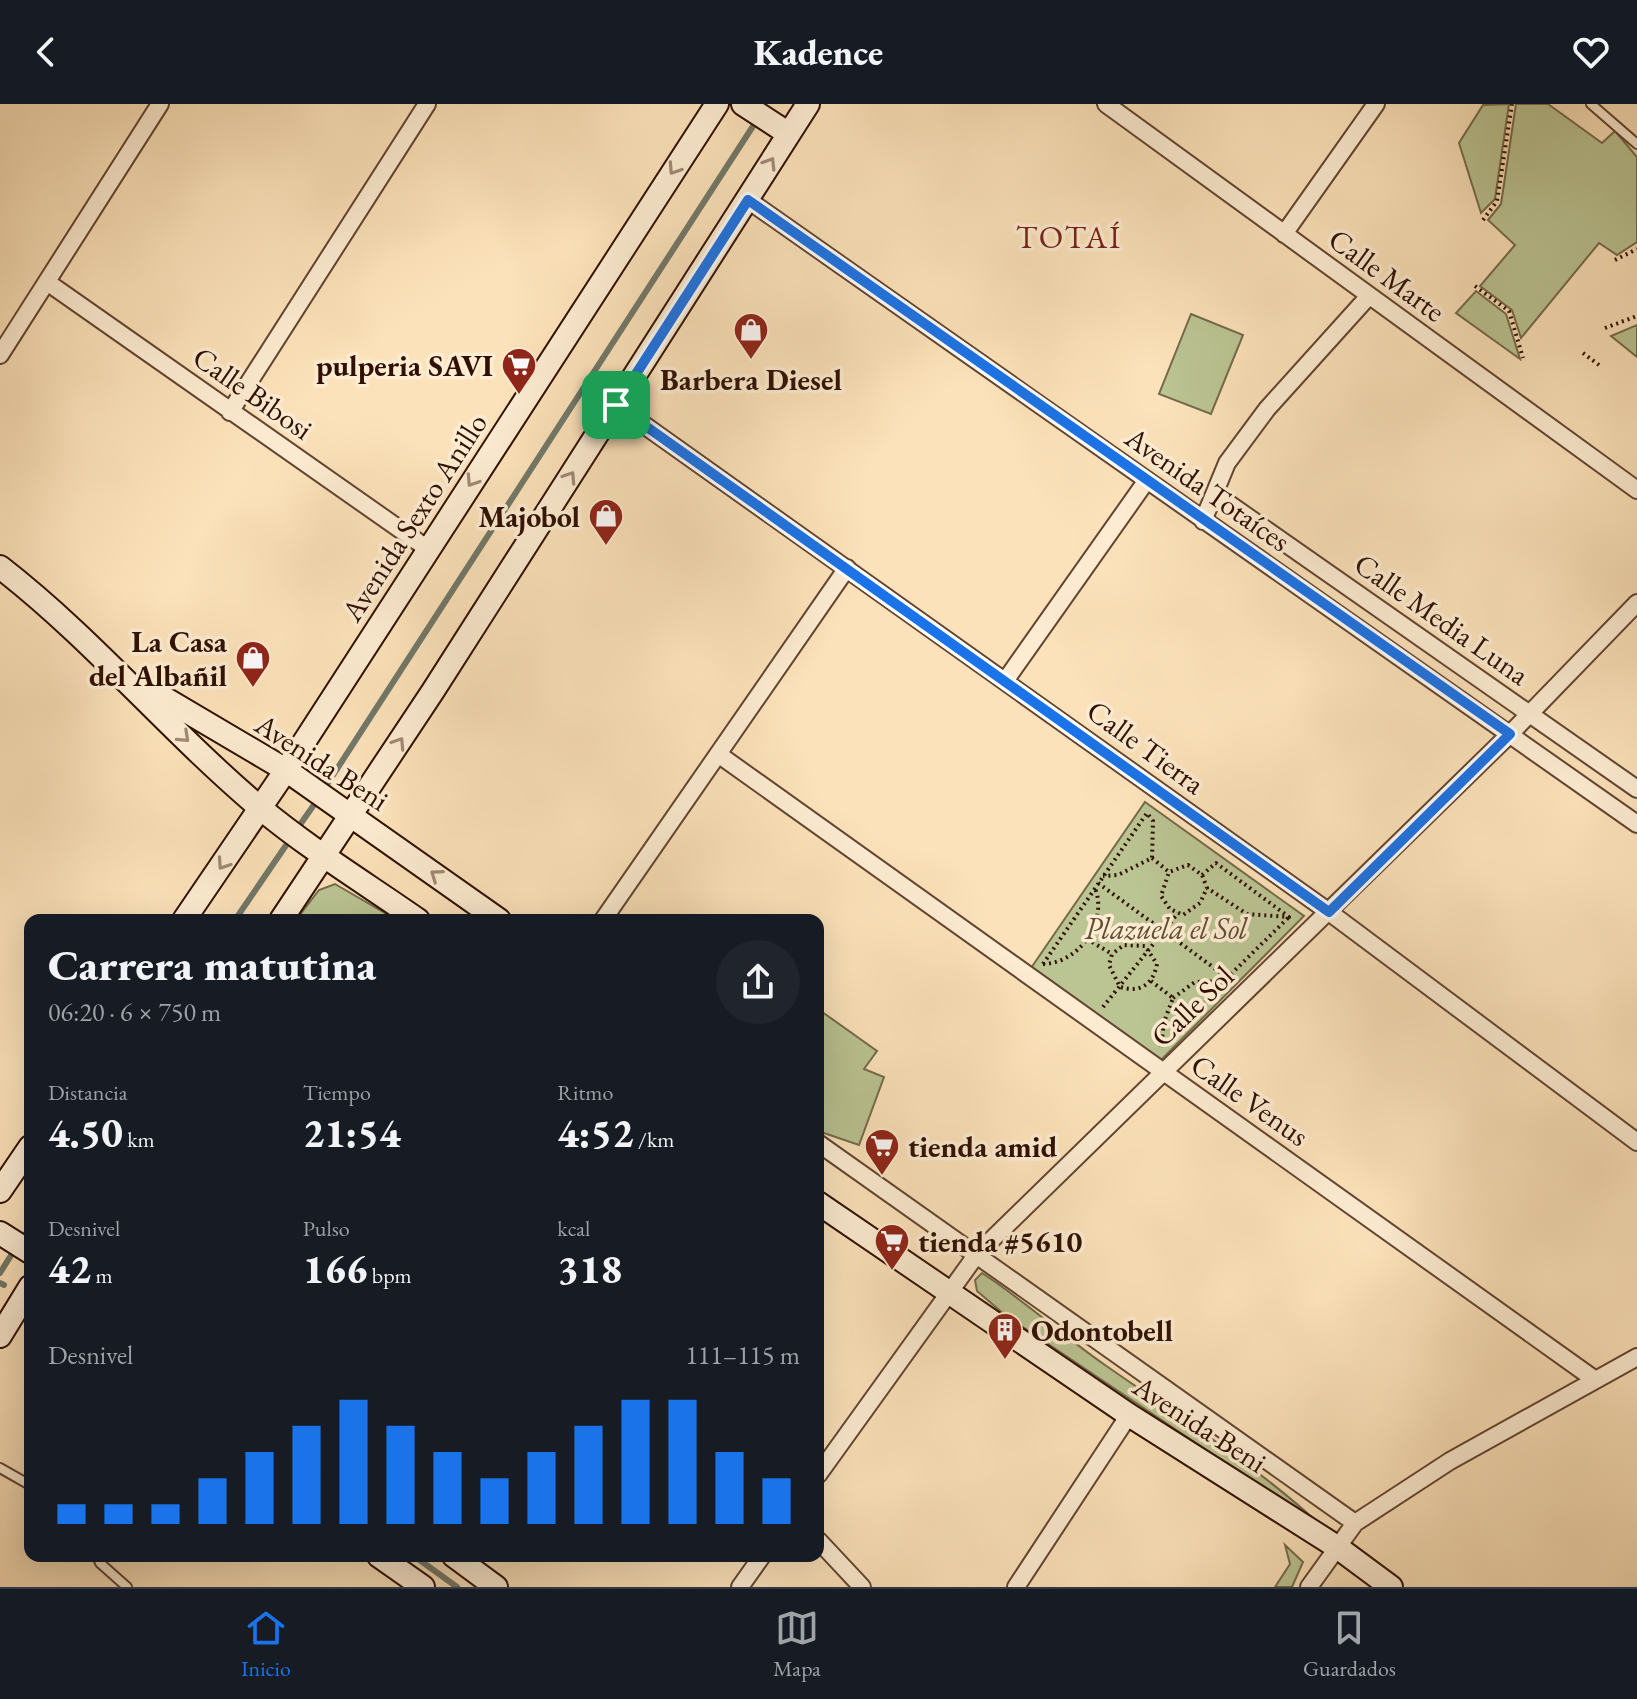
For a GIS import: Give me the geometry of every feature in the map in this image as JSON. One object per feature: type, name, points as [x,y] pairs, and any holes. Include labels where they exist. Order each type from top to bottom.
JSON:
[{"type":"main road","name":"Avenida Sexto Anillo","points":[[188,914],[291,774],[428,549],[717,104]]},
{"type":"main road","points":[[284,914],[346,812],[748,200],[780,128],[808,104]]},
{"type":"main road","points":[[745,106],[780,128]]},
{"type":"main road","name":"Avenida Beni","points":[[0,567],[44,601],[106,664],[264,811],[410,914]]},
{"type":"main road","name":"Avenida Beni","points":[[106,664],[291,774],[490,914]]},
{"type":"main road","points":[[0,1191],[24,1156]]},
{"type":"main road","name":"Avenida Beni","points":[[824,1207],[1129,1415],[1337,1547],[1391,1587]]},
{"type":"main road","points":[[0,1233],[24,1249]]},
{"type":"main road","points":[[24,1296],[3,1326],[24,1330]]},
{"type":"main road","points":[[388,1562],[423,1587]]},
{"type":"main road","points":[[462,1562],[496,1587]]},
{"type":"street","points":[[0,355],[160,104]]},
{"type":"street","points":[[230,412],[427,104]]},
{"type":"street","name":"Calle Marte","points":[[1106,104],[1637,490]]},
{"type":"street","points":[[1284,234],[1376,104]]},
{"type":"street","name":"Avenida Totaíces","points":[[748,200],[1637,824]]},
{"type":"street","name":"Calle Bibosi","points":[[47,282],[428,549]]},
{"type":"street","points":[[1203,521],[1227,463],[1267,409],[1368,297]]},
{"type":"street","name":"Calle Tierra","points":[[616,405],[1329,912],[1637,1142]]},
{"type":"street","points":[[1005,681],[1147,480]]},
{"type":"street","name":"Calle Media Luna","points":[[1215,494],[1637,789]]},
{"type":"street","points":[[607,914],[847,568]]},
{"type":"street","name":"Calle Sol","points":[[824,1467],[977,1254],[1510,734],[1637,603]]},
{"type":"street","name":"Calle Venus","points":[[718,754],[1594,1379]]},
{"type":"street","name":"Avenida Beni","points":[[824,1147],[1355,1523]]},
{"type":"street","points":[[1309,1587],[1355,1523],[1450,1461],[1637,1357]]},
{"type":"street","points":[[1016,1587],[1129,1415]]},
{"type":"street","points":[[824,1546],[862,1587]]},
{"type":"street","points":[[740,1587],[758,1562]]},
{"type":"lane","points":[[1591,104],[1637,144]]},
{"type":"lane","points":[[0,1468],[24,1482]]},
{"type":"lane","points":[[100,1562],[127,1587]]},
{"type":"path","points":[[1483,220],[1497,201],[1512,104]]},
{"type":"path","points":[[1615,260],[1637,249]]},
{"type":"path","points":[[1475,286],[1509,311],[1523,358]]},
{"type":"path","points":[[1605,328],[1637,316]]},
{"type":"path","points":[[1583,353],[1599,365]]},
{"type":"path","points":[[1097,886],[1101,903],[1098,920],[1087,939],[1070,957],[1056,964],[1041,966],[1147,813],[1153,821],[1152,858]]},
{"type":"path","points":[[1152,858],[1169,872]]},
{"type":"path","points":[[1103,876],[1118,875],[1152,858]]},
{"type":"path","points":[[1202,875],[1216,863],[1289,917]]},
{"type":"path","points":[[1169,872],[1188,865],[1202,875],[1207,888],[1247,914],[1289,917]]},
{"type":"path","points":[[1169,872],[1161,896],[1170,909],[1178,913],[1183,915],[1200,903],[1207,888]]},
{"type":"path","points":[[1097,886],[1228,978],[1224,981],[1195,982],[1173,998],[1164,1022],[1161,1047]]},
{"type":"path","points":[[1099,1012],[1178,913]]},
{"type":"path","points":[[1155,1054],[1289,917]]},
{"type":"path","points":[[1087,939],[1112,954]]},
{"type":"path","points":[[1136,944],[1150,950],[1157,964],[1151,981],[1146,987],[1130,990],[1120,987],[1109,965],[1112,954],[1124,945],[1136,944]]},
{"type":"path","points":[[1151,981],[1173,998]]},
{"type":"green space","points":[[1509,104],[1495,199],[1481,213],[1459,143],[1483,105]]},
{"type":"green space","points":[[1516,104],[1548,104],[1602,143],[1615,131],[1637,157],[1637,242],[1617,255],[1599,243],[1521,338],[1512,310],[1480,286],[1515,245],[1488,220],[1501,204]]},
{"type":"green space","points":[[1476,291],[1506,314],[1520,359],[1456,313]]},
{"type":"green space","points":[[1191,314],[1243,335],[1211,414],[1159,394]]},
{"type":"green space","points":[[1637,325],[1637,357],[1611,336]]},
{"type":"green space","name":"Plazuela el Sol","points":[[1145,802],[1304,916],[1157,1064],[1031,968]]},
{"type":"green space","points":[[335,884],[387,914],[301,914],[319,890]]},
{"type":"green space","points":[[824,1013],[877,1051],[864,1069],[884,1077],[859,1145],[824,1133]]},
{"type":"green space","points":[[982,1273],[1089,1354],[1247,1464],[1327,1531],[1005,1315],[977,1291],[975,1280]]},
{"type":"green space","points":[[1285,1545],[1303,1562],[1292,1587],[1275,1587],[1290,1564]]},
{"type":"waterway","points":[[324,789],[757,120]]},
{"type":"waterway","points":[[297,829],[318,799]]},
{"type":"waterway","points":[[239,914],[291,838]]},
{"type":"waterway","points":[[0,1273],[15,1249]]},
{"type":"waterway","points":[[0,1283],[4,1285]]},
{"type":"waterway","points":[[422,1562],[457,1587]]},
{"type":"place","name":"Barbera Diesel","points":[[751,361]]},
{"type":"place","name":"pulperia SAVI","points":[[519,396]]},
{"type":"place","name":"Majobol","points":[[606,547]]},
{"type":"place","name":"La Casa del Albañil","points":[[253,689]]},
{"type":"place","name":"tienda amid","points":[[882,1177]]},
{"type":"place","name":"tienda #5610","points":[[892,1272]]},
{"type":"place","name":"Odontobell","points":[[1005,1361]]},
{"type":"district","name":"TOTAÍ","points":[[1069,237]]},
{"type":"route","points":[[748,200],[1510,734],[1329,912],[616,405],[748,200]]}]
